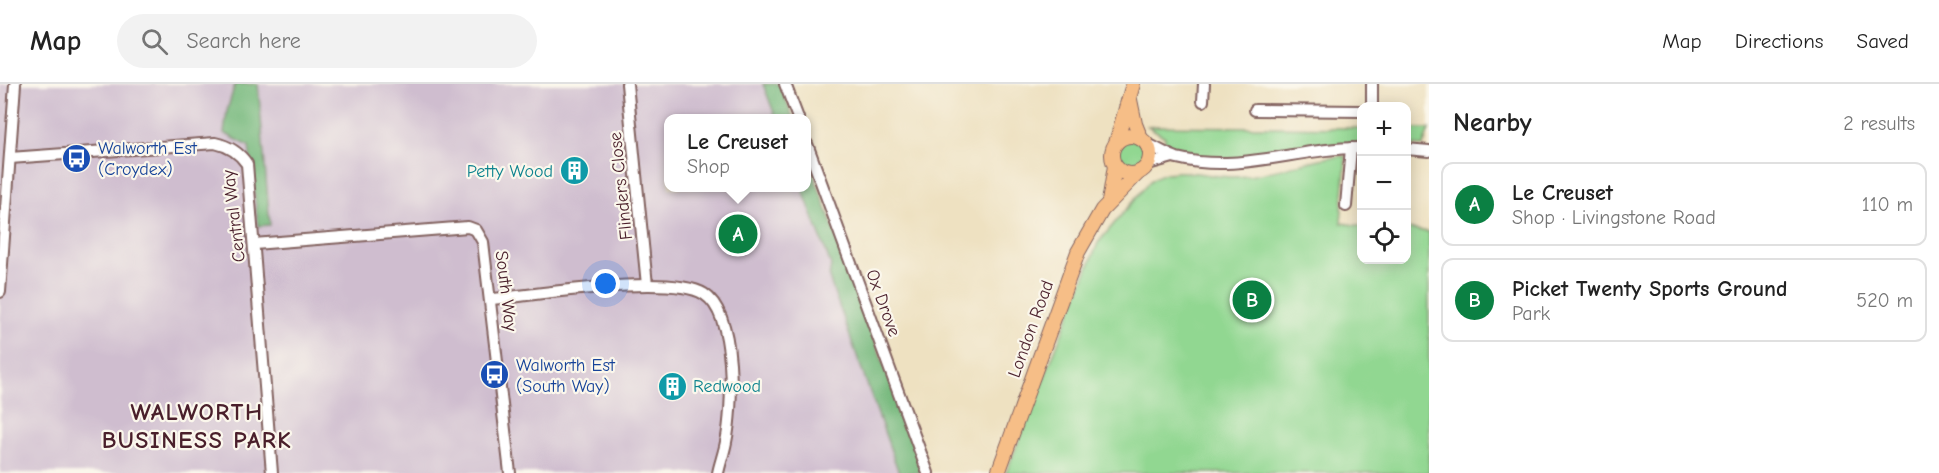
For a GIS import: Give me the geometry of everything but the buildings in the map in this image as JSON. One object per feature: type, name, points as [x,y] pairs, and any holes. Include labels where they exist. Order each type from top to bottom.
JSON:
[{"type":"main road","points":[[1115,166],[1126,173],[1143,168],[1150,154],[1135,124],[1131,91]]},
{"type":"main road","name":"London Road","points":[[1108,202],[1115,166],[1112,154],[1131,91]]},
{"type":"main road","points":[[1116,143],[1125,136],[1144,141]]},
{"type":"main road","name":"London Road","points":[[998,473],[1086,234],[1108,202],[1143,168]]},
{"type":"street","points":[[0,292],[15,84]]},
{"type":"street","name":"Flinders Close","points":[[627,84],[647,285]]},
{"type":"street","points":[[785,84],[796,114]]},
{"type":"street","points":[[1203,101],[1204,84]]},
{"type":"street","points":[[1372,84],[1372,102]]},
{"type":"street","points":[[1254,110],[1357,111]]},
{"type":"street","points":[[1144,141],[1173,157],[1217,164],[1242,164],[1270,160],[1308,150],[1356,148],[1346,206]]},
{"type":"street","name":"Central Way","points":[[10,158],[215,142],[241,156],[247,164],[272,473]]},
{"type":"street","points":[[1411,149],[1429,151]]},
{"type":"street","name":"Ox Drove","points":[[811,155],[928,473]]},
{"type":"street","points":[[1143,168],[1173,157]]},
{"type":"street","name":"South Way","points":[[254,244],[468,228],[476,231],[483,242],[492,298],[510,473]]},
{"type":"street","points":[[492,298],[647,285],[696,290],[706,296],[719,311],[729,359],[730,388],[726,442],[718,473]]},
{"type":"shaded area","name":"WALWORTH BUSINESS PARK","points":[[0,84],[763,84],[774,114],[664,114],[664,192],[804,192],[909,473],[0,473]]},
{"type":"green space","points":[[235,84],[258,84],[270,225],[258,226],[249,146],[224,133],[227,111]]},
{"type":"green space","points":[[763,84],[780,84],[791,114],[774,114]]},
{"type":"green space","points":[[1148,126],[1357,128],[1357,143],[1307,146],[1271,155],[1236,159],[1207,158],[1171,148],[1165,145],[1165,137]]},
{"type":"green space","points":[[1411,129],[1429,129],[1423,146],[1411,145]]},
{"type":"green space","points":[[1131,140],[1137,141],[1145,149],[1145,161],[1137,169],[1131,170],[1125,169],[1117,161],[1116,155],[1117,149],[1125,141]]},
{"type":"green space","points":[[1346,156],[1341,223],[1357,225],[1357,264],[1411,264],[1411,230],[1429,232],[1429,473],[1006,473],[1098,243],[1150,181],[1158,176],[1178,172],[1231,177],[1246,176]]},
{"type":"green space","points":[[811,167],[924,473],[899,473],[829,278],[831,265],[804,192],[811,192]]},
{"type":"place","name":"Walworth Est (Croydex)","points":[[77,158]]},
{"type":"place","name":"Petty Wood","points":[[574,171]]},
{"type":"place","name":"Le Creuset","points":[[738,234]]},
{"type":"place","name":"Picket Twenty Sports Ground","points":[[1252,300]]},
{"type":"place","name":"Walworth Est (South Way)","points":[[495,375]]},
{"type":"place","name":"Redwood","points":[[672,386]]},
{"type":"district","name":"WALWORTH BUSINESS PARK","points":[[197,426]]}]
